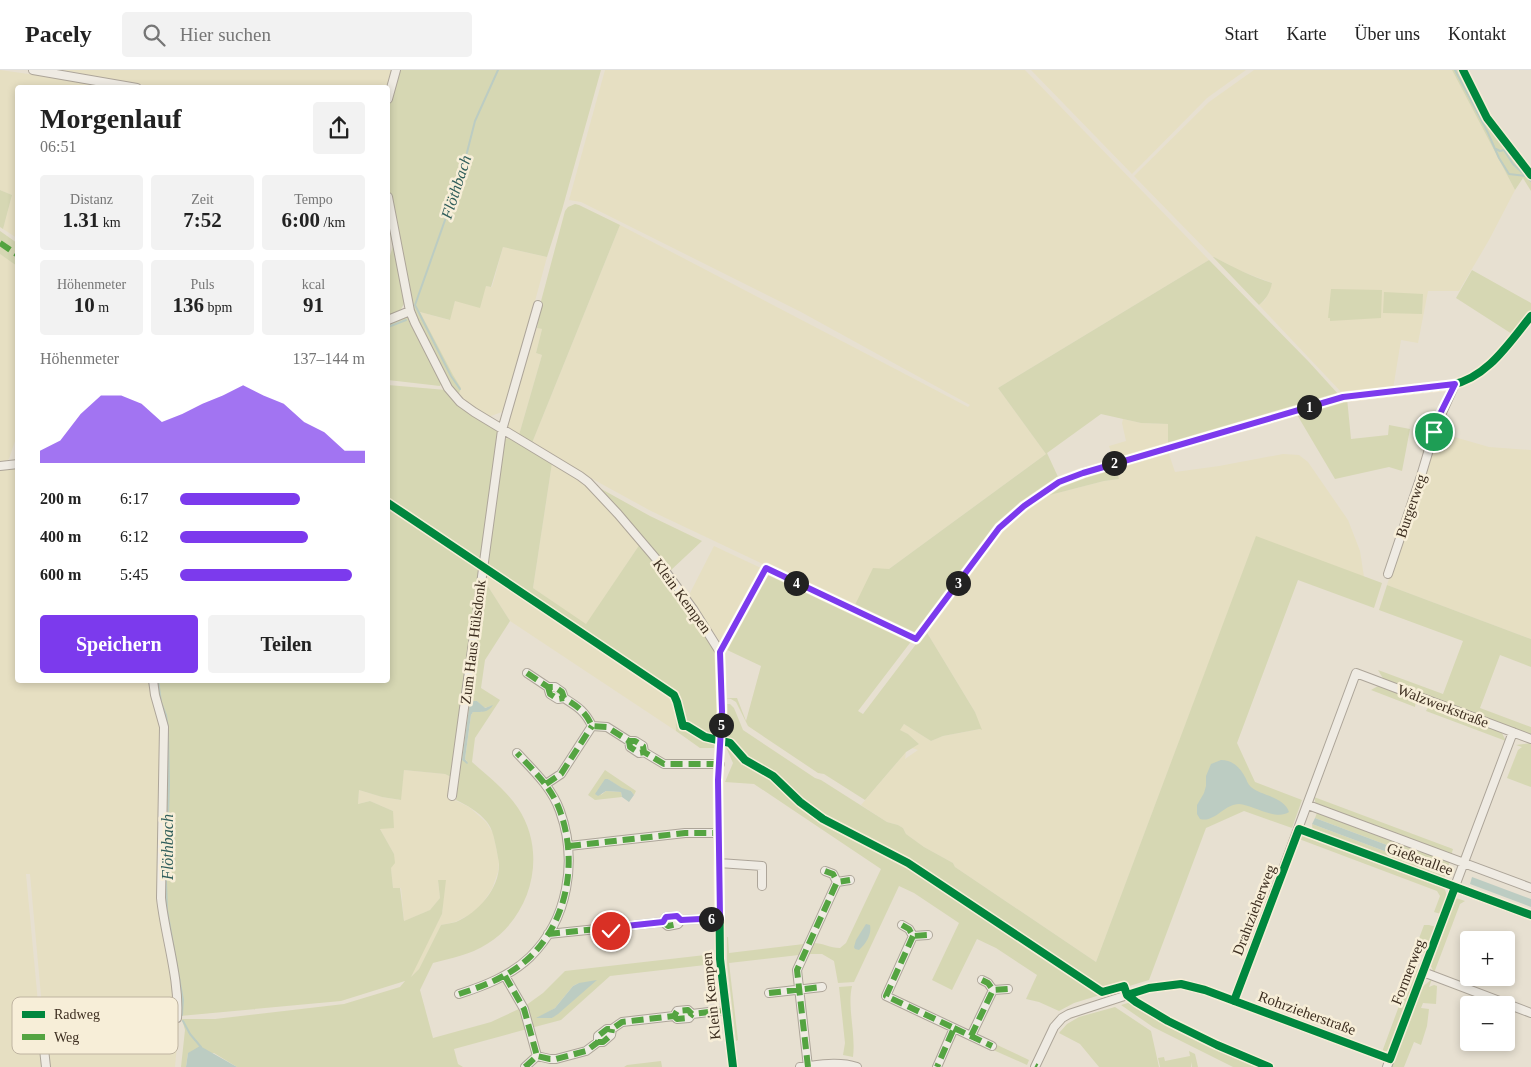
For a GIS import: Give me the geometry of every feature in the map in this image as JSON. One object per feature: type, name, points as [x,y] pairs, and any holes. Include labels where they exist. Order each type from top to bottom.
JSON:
[{"type":"street","points":[[33,70],[120,85]]},
{"type":"street","points":[[390,91],[396,70]]},
{"type":"street","points":[[1463,70],[1488,118],[1531,175]]},
{"type":"street","name":"Klein Kempen","points":[[390,207],[414,322],[439,372],[452,393],[465,406],[580,476],[596,491],[658,561],[720,652],[722,711],[718,780],[720,959],[733,1067]]},
{"type":"street","points":[[502,430],[538,305]]},
{"type":"street","points":[[390,319],[410,310]]},
{"type":"street","points":[[720,652],[766,568],[916,639],[999,528],[1024,506],[1059,482],[1083,473],[1343,397],[1455,384],[1471,378],[1482,371],[1498,356],[1531,316]]},
{"type":"street","name":"Burgerweg","points":[[1388,574],[1436,426],[1455,384]]},
{"type":"street","name":"Zum Haus Hülsdonk","points":[[452,796],[502,430]]},
{"type":"street","points":[[0,466],[15,464]]},
{"type":"street","name":"Walzwerkstraße","points":[[1356,672],[1531,739]]},
{"type":"street","name":"Drahtzieherweg","points":[[1234,1001],[1356,672]]},
{"type":"street","points":[[527,673],[548,688],[555,687],[562,692],[564,698],[582,710],[592,726]]},
{"type":"street","points":[[153,683],[164,727],[161,898],[163,920],[177,997]]},
{"type":"street","points":[[592,726],[607,727],[629,741],[635,740],[643,746],[644,752],[663,764],[720,764]]},
{"type":"street","points":[[546,784],[561,774],[592,726]]},
{"type":"street","name":"Formerweg","points":[[1387,1067],[1513,732]]},
{"type":"street","points":[[459,994],[487,985],[505,976],[530,957],[548,934],[561,909],[569,874],[569,846],[560,810],[546,784],[517,753]]},
{"type":"street","name":"Gießerallee","points":[[1308,805],[1531,888]]},
{"type":"street","name":"Gießerallee","points":[[1299,829],[1531,915]]},
{"type":"street","points":[[569,846],[685,833],[719,833]]},
{"type":"street","points":[[719,863],[762,866],[762,886]]},
{"type":"street","points":[[825,871],[833,874],[837,882]]},
{"type":"street","points":[[837,882],[850,880]]},
{"type":"street","points":[[837,882],[797,970],[805,1067],[834,1063],[857,1067]]},
{"type":"street","points":[[548,934],[607,928],[610,924],[621,922],[626,926],[663,922],[666,917],[672,916],[677,916],[681,920],[720,918]]},
{"type":"street","points":[[902,926],[909,929],[913,936]]},
{"type":"street","points":[[913,936],[928,935]]},
{"type":"street","points":[[913,936],[886,996],[992,1046]]},
{"type":"street","points":[[1423,972],[1531,1013]]},
{"type":"street","points":[[505,976],[524,1009],[537,1056]]},
{"type":"street","points":[[982,980],[988,983],[993,990]]},
{"type":"street","name":"Rohrzieherstraße","points":[[1036,1067],[1055,1025],[1066,1015],[1149,988],[1181,984],[1205,990],[1390,1059]]},
{"type":"street","points":[[769,993],[822,987]]},
{"type":"street","points":[[993,990],[1008,989]]},
{"type":"street","points":[[971,1036],[993,990]]},
{"type":"street","points":[[537,1056],[556,1059],[586,1051],[598,1042],[598,1036],[606,1029],[612,1029],[622,1022],[674,1016],[677,1011],[688,1010],[692,1014],[726,1010]]},
{"type":"street","points":[[936,1067],[954,1028]]},
{"type":"street","points":[[45,1054],[46,1067]]},
{"type":"street","points":[[525,1067],[537,1056]]},
{"type":"shaded area","points":[[0,70],[107,85],[15,85],[15,237],[3,229],[12,195],[0,190]]},
{"type":"shaded area","points":[[62,70],[394,70],[389,85],[145,85]]},
{"type":"shaded area","points":[[605,70],[1025,70],[1209,260],[998,388],[1046,454],[889,569],[854,607],[651,511],[532,443],[620,225],[968,407],[970,405],[801,312],[581,202],[569,200]]},
{"type":"shaded area","points":[[1031,70],[1246,70],[1207,98],[1132,174]]},
{"type":"shaded area","points":[[1254,70],[1452,70],[1515,190],[1489,240],[1459,291],[1428,291],[1418,343],[1401,340],[1393,389],[1343,394],[1259,305],[1265,300],[1272,283],[1238,270],[1213,257],[1134,176],[1209,102]]},
{"type":"shaded area","points":[[503,247],[547,257],[511,389],[502,412],[488,417],[458,396],[461,388],[420,312],[449,320],[455,301],[486,286],[492,287]]},
{"type":"shaded area","points":[[0,254],[15,264],[15,441],[9,459],[0,464]]},
{"type":"shaded area","points":[[537,328],[542,329],[536,353],[542,355],[519,435],[506,427],[505,423]]},
{"type":"shaded area","points":[[1123,419],[1141,423],[1169,424],[1168,446],[1114,462],[1109,446],[1126,441],[1122,423]]},
{"type":"shaded area","points":[[1437,432],[1489,447],[1531,450],[1531,639],[1387,585]]},
{"type":"shaded area","points":[[1168,451],[1175,472],[1283,454],[1299,455],[1308,462],[1348,520],[1360,551],[1364,577],[1256,537],[1096,962],[955,867],[953,863],[924,847],[906,834],[903,828],[887,822],[861,805],[906,752],[905,759],[918,750],[912,748],[919,744],[908,734],[899,730],[904,724],[931,741],[943,736],[980,729],[975,712],[926,631],[997,535],[1017,515],[1042,497],[1119,479],[1116,467]]},
{"type":"shaded area","points":[[552,463],[580,480],[619,519],[640,544],[586,625],[533,588]]},
{"type":"shaded area","points":[[15,466],[15,683],[151,683],[160,716],[171,965],[174,997],[41,997],[30,874],[26,874],[37,997],[12,997],[12,1054],[43,1054],[44,1067],[0,1067],[0,468]]},
{"type":"shaded area","points":[[714,546],[763,569],[722,644],[688,597]]},
{"type":"shaded area","points":[[485,575],[675,702],[676,731],[510,621],[484,580]]},
{"type":"shaded area","points":[[470,701],[477,701],[485,708],[493,705],[487,711],[473,712],[471,715],[465,759],[467,764],[462,760]]},
{"type":"shaded area","points":[[1221,760],[1229,761],[1235,765],[1241,770],[1251,787],[1277,799],[1289,812],[1278,815],[1271,814],[1239,804],[1229,807],[1205,820],[1200,819],[1197,814],[1197,805],[1204,793],[1206,776],[1211,764]]},
{"type":"shaded area","points":[[404,770],[445,774],[453,778],[450,798],[469,807],[486,822],[493,833],[499,862],[498,872],[492,889],[482,904],[471,914],[455,922],[441,925],[419,969],[409,979],[442,914],[445,880],[438,881],[440,898],[430,910],[404,921],[401,888],[393,889],[391,868],[394,854],[380,829],[393,811],[370,801],[358,804],[359,790],[400,800]]},
{"type":"shaded area","points":[[605,779],[631,791],[634,795],[629,802],[622,797],[621,792],[606,791],[598,796],[595,794]]},
{"type":"shaded area","points":[[1315,818],[1448,868],[1446,874],[1312,824]]},
{"type":"shaded area","points":[[1472,877],[1531,899],[1531,907],[1470,884]]},
{"type":"shaded area","points":[[866,924],[870,925],[868,939],[859,950],[855,949],[856,940]]},
{"type":"shaded area","points":[[597,980],[552,1018],[536,1018],[555,1008],[573,986]]},
{"type":"shaded area","points":[[200,1046],[237,1067],[186,1067],[188,1053]]},
{"type":"shaded area","points":[[47,1054],[176,1054],[175,1067],[48,1067]]},
{"type":"green space","points":[[398,70],[601,70],[547,257],[503,247],[491,287],[486,286],[480,308],[455,301],[450,320],[420,312],[461,388],[458,396],[446,378],[414,318],[390,194],[390,100]]},
{"type":"green space","points":[[1452,70],[1459,70],[1504,144],[1531,181],[1531,191],[1523,178],[1515,190]]},
{"type":"green space","points":[[0,190],[12,195],[3,229],[0,227]]},
{"type":"green space","points":[[575,204],[620,225],[532,443],[519,435],[542,355],[536,353],[542,329],[537,328],[540,305],[565,211],[568,207]]},
{"type":"green space","points":[[0,231],[15,242],[15,265],[0,254]]},
{"type":"green space","points":[[393,246],[405,302],[400,311],[390,316],[390,256]]},
{"type":"green space","points":[[1213,257],[1250,275],[1272,283],[1269,293],[1264,300],[1259,305]]},
{"type":"green space","points":[[1209,260],[1339,395],[1168,446],[1168,424],[1141,423],[1101,414],[1047,453],[1059,479],[1013,510],[992,532],[915,636],[854,607],[873,568],[889,569],[1046,454],[998,388]]},
{"type":"green space","points":[[1472,270],[1531,303],[1531,312],[1512,334],[1456,298]]},
{"type":"green space","points":[[1331,289],[1382,290],[1381,318],[1330,321],[1330,318],[1328,318]]},
{"type":"green space","points":[[1384,292],[1423,294],[1422,314],[1383,313]]},
{"type":"green space","points":[[405,316],[410,320],[409,322],[442,381],[440,386],[390,380],[390,321]]},
{"type":"green space","points":[[390,385],[446,390],[472,415],[497,430],[498,435],[481,554],[486,557],[504,440],[509,437],[552,463],[533,588],[586,624],[640,544],[716,647],[718,658],[718,711],[714,748],[700,748],[676,731],[675,701],[479,571],[453,778],[445,774],[404,770],[401,800],[359,790],[358,804],[370,801],[393,811],[394,828],[380,829],[394,854],[395,863],[391,868],[393,888],[400,888],[404,921],[430,910],[440,898],[438,880],[446,880],[442,914],[411,977],[419,969],[441,925],[456,922],[480,906],[492,890],[498,872],[499,863],[496,847],[489,825],[477,812],[456,800],[484,580],[510,621],[485,660],[481,688],[500,700],[475,738],[472,762],[508,795],[518,808],[527,826],[532,844],[531,882],[524,901],[515,917],[502,932],[487,944],[474,951],[433,963],[420,990],[433,1038],[491,1022],[521,1008],[527,1029],[454,1049],[458,1064],[463,1067],[237,1067],[214,1053],[188,1053],[186,1067],[181,1067],[185,1030],[182,1019],[215,1019],[344,1004],[400,987],[405,981],[341,1001],[180,1016],[164,912],[166,728],[156,683],[390,683]],"holes":[[[470,701],[477,701],[484,708],[491,706],[481,712],[473,712],[471,715],[465,759],[467,761],[462,760]]]},
{"type":"green space","points":[[1347,398],[1351,439],[1388,435],[1389,425],[1410,429],[1402,471],[1389,467],[1335,479],[1296,413]]},
{"type":"green space","points":[[1116,467],[1119,479],[1042,497],[1061,484]]},
{"type":"green space","points":[[596,486],[650,516],[702,541],[670,571]]},
{"type":"green space","points":[[1256,536],[1382,583],[1374,608],[1298,580],[1237,743],[1255,782],[1302,800],[1292,828],[1244,811],[1206,828],[1149,980],[1074,1003],[1059,1011],[1039,1002],[1026,999],[1037,975],[996,948],[977,939],[952,990],[932,980],[959,923],[914,893],[899,886],[854,982],[838,983],[834,961],[822,954],[808,954],[813,943],[840,948],[846,943],[881,869],[754,784],[725,782],[733,763],[725,745],[725,704],[730,704],[734,708],[743,730],[815,778],[887,822],[903,828],[906,834],[924,847],[953,863],[955,867],[1096,962]]},
{"type":"green space","points":[[767,572],[913,639],[858,711],[863,714],[926,631],[975,712],[982,730],[943,736],[931,741],[904,724],[900,730],[908,734],[919,744],[906,752],[865,800],[824,774],[818,773],[748,726],[736,702],[725,698],[737,698],[746,721],[761,666],[725,649]]},
{"type":"green space","points":[[1387,585],[1531,639],[1531,667],[1500,655],[1480,708],[1531,727],[1531,735],[1384,680],[1378,670],[1443,694],[1463,641],[1379,610]]},
{"type":"green space","points":[[1378,686],[1416,699],[1415,707],[1371,690]]},
{"type":"green space","points":[[1430,704],[1501,731],[1506,741],[1426,711]]},
{"type":"green space","points":[[1531,743],[1531,787],[1507,778],[1518,750],[1522,747],[1516,745]]},
{"type":"green space","points":[[605,770],[636,791],[634,795],[631,791],[622,789],[608,779],[601,795],[606,791],[621,792],[622,797],[595,800],[588,795]]},
{"type":"green space","points":[[1314,797],[1453,849],[1451,856],[1316,805]]},
{"type":"green space","points":[[1318,810],[1450,860],[1448,868],[1315,818]]},
{"type":"green space","points":[[1312,824],[1446,874],[1443,880],[1313,833]]},
{"type":"green space","points":[[1303,834],[1441,885],[1446,895],[1441,914],[1434,912],[1440,896],[1437,891],[1299,839],[1300,835]]},
{"type":"green space","points":[[1456,898],[1465,901],[1460,904],[1434,973],[1430,964]]},
{"type":"green space","points":[[1424,925],[1436,927],[1426,953],[1419,953],[1415,949]]},
{"type":"green space","points":[[727,937],[729,953],[804,944],[799,955],[729,963],[738,1040],[736,1041],[727,963]]},
{"type":"green space","points":[[714,954],[714,964],[610,976],[561,1020],[531,1028],[525,1006],[543,993],[565,971]],"holes":[[[579,983],[552,1018],[538,1018],[555,1008],[573,986]]]},
{"type":"green space","points":[[1413,968],[1420,970],[1391,1047],[1387,1051],[1382,1052]]},
{"type":"green space","points":[[1432,979],[1429,987],[1437,986],[1436,1004],[1423,1003],[1421,1008],[1429,1009],[1427,1026],[1421,1045],[1414,1042],[1404,1067],[1391,1067],[1421,988]]},
{"type":"green space","points":[[852,986],[850,1003],[853,1057],[843,1055],[845,1043],[839,987]]},
{"type":"green space","points":[[1131,1002],[1214,1045],[1264,1067],[1233,1067],[1153,1027],[1121,1005]]},
{"type":"green space","points":[[1115,1007],[1151,1031],[1159,1067],[1099,1067],[1080,1044],[1059,1033],[1067,1024],[1079,1017]]},
{"type":"green space","points":[[993,1043],[1029,1060],[1027,1065],[991,1049]]},
{"type":"green space","points":[[1189,1051],[1195,1054],[1198,1067],[1192,1067],[1191,1062],[1191,1067],[1160,1067],[1158,1058],[1164,1057],[1165,1061],[1190,1056]]},
{"type":"green space","points":[[661,1061],[662,1067],[624,1067],[627,1065]]},
{"type":"waterway","name":"Flöthbach","points":[[460,389],[451,376],[415,305],[462,172],[475,121],[498,70]]},
{"type":"waterway","points":[[1455,70],[1499,158],[1509,174],[1526,176],[1531,181]]},
{"type":"waterway","points":[[1496,149],[1504,150],[1513,164],[1526,176]]},
{"type":"waterway","name":"Flöthbach","points":[[390,326],[406,320]]},
{"type":"waterway","name":"Flöthbach","points":[[158,683],[168,729],[167,910],[183,1000],[182,1015]]},
{"type":"waterway","name":"Flöthbach","points":[[183,1021],[190,1034],[201,1047]]},
{"type":"marked path","points":[[0,243],[15,253]]},
{"type":"marked path","points":[[527,673],[548,687],[555,687],[562,692],[564,698],[584,713],[592,726],[607,727],[629,741],[635,741],[643,746],[644,752],[664,764],[720,764]]},
{"type":"marked path","points":[[548,687],[550,694],[558,699],[564,698]]},
{"type":"marked path","points":[[546,784],[561,774],[592,726]]},
{"type":"marked path","points":[[629,741],[630,747],[639,753],[644,752]]},
{"type":"marked path","points":[[459,994],[496,980],[514,970],[530,957],[543,942],[553,926],[561,908],[566,889],[568,850],[560,811],[547,787],[517,753]]},
{"type":"marked path","points":[[569,846],[685,833],[719,833]]},
{"type":"marked path","points":[[825,871],[833,874],[837,882]]},
{"type":"marked path","points":[[808,1067],[797,970],[837,882],[850,880]]},
{"type":"marked path","points":[[548,934],[607,928],[610,923],[621,922],[626,926],[663,922],[666,917],[677,916],[681,920],[720,918]]},
{"type":"marked path","points":[[663,922],[668,926],[678,924],[681,920]]},
{"type":"marked path","points":[[902,925],[909,929],[913,936],[928,935]]},
{"type":"marked path","points":[[607,928],[611,931],[622,930],[626,926]]},
{"type":"marked path","points":[[913,936],[886,996],[954,1028],[937,1067]]},
{"type":"marked path","points":[[505,976],[524,1009],[537,1056]]},
{"type":"marked path","points":[[982,980],[988,983],[993,990],[1008,989]]},
{"type":"marked path","points":[[769,993],[822,987]]},
{"type":"marked path","points":[[971,1036],[993,990]]},
{"type":"marked path","points":[[525,1067],[537,1056],[556,1059],[586,1051],[598,1042],[598,1036],[607,1029],[612,1029],[622,1022],[674,1016],[677,1011],[688,1010],[692,1014],[726,1010]]},
{"type":"marked path","points":[[674,1016],[677,1019],[689,1018],[692,1014]]},
{"type":"marked path","points":[[954,1028],[992,1046]]},
{"type":"marked path","points":[[598,1042],[603,1042],[611,1035],[612,1029]]},
{"type":"cycle path","points":[[1463,70],[1487,118],[1531,175]]},
{"type":"cycle path","points":[[733,1067],[720,959],[718,780],[722,711],[720,652],[766,568],[916,639],[999,528],[1024,506],[1059,482],[1083,473],[1343,397],[1451,385],[1464,381],[1476,375],[1496,358],[1531,316]]},
{"type":"cycle path","points":[[390,504],[674,695],[683,726],[687,726],[705,737],[730,743],[745,760],[773,776],[800,802],[823,819],[908,863],[1102,992],[1124,986],[1127,995],[1168,1021],[1217,1045],[1269,1067]]},
{"type":"cycle path","points":[[1234,1001],[1299,829],[1531,915]]},
{"type":"cycle path","points":[[1127,995],[1149,988],[1181,984],[1205,990],[1390,1059],[1455,887]]},
{"type":"route","points":[[611,931],[622,930],[626,926],[663,922],[666,917],[677,916],[681,920],[720,918],[718,780],[722,711],[720,652],[766,568],[916,639],[999,528],[1024,506],[1059,482],[1083,473],[1343,397],[1455,384],[1440,414],[1434,432]]}]
